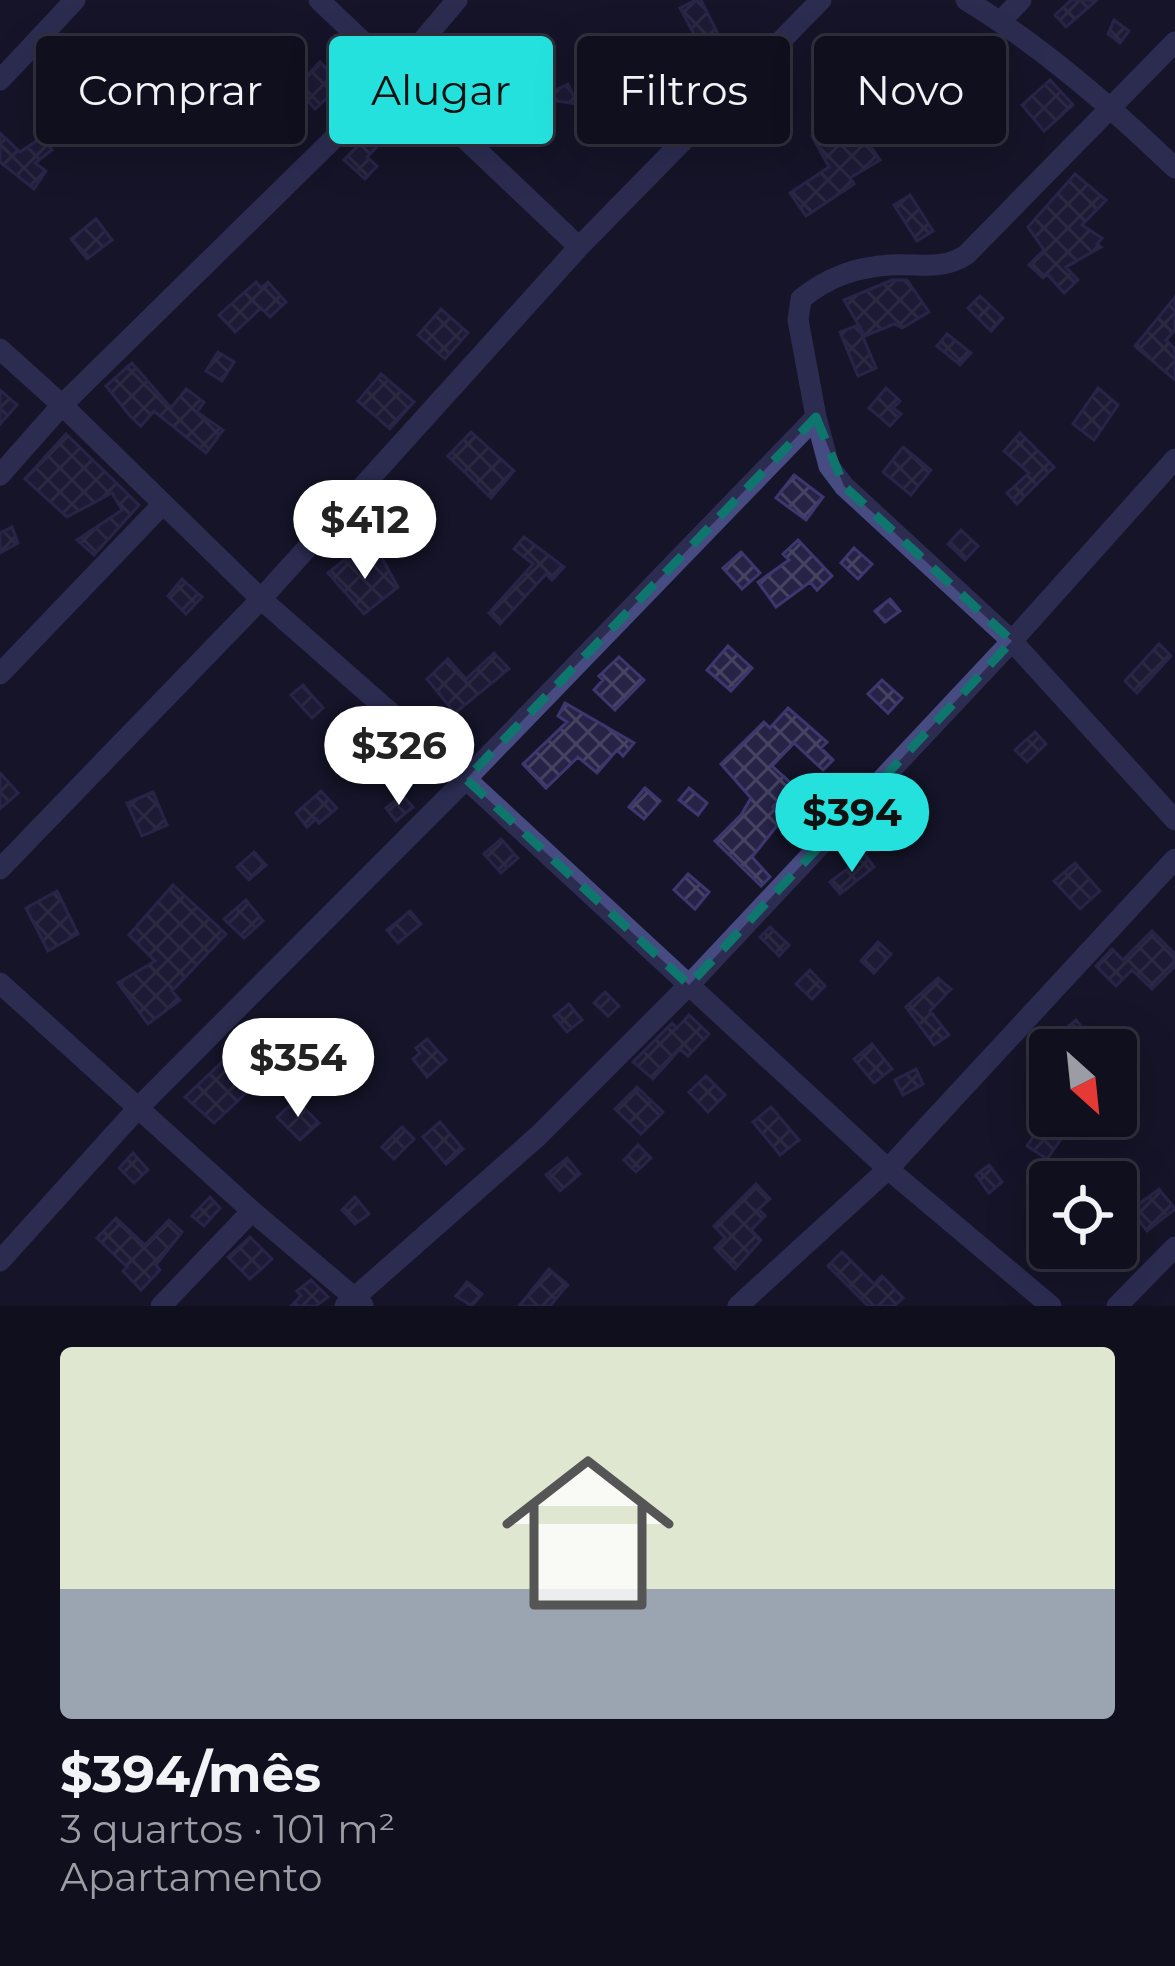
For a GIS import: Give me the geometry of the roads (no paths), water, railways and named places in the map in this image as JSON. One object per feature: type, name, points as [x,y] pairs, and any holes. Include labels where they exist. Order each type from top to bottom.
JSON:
[{"type":"street","points":[[0,80],[75,0]]},
{"type":"street","points":[[319,0],[358,36]]},
{"type":"street","points":[[426,36],[457,0]]},
{"type":"street","points":[[0,869],[261,599],[579,248],[821,0]]},
{"type":"street","points":[[966,0],[1001,21],[1113,109],[1175,168]]},
{"type":"street","points":[[1001,21],[1022,0]]},
{"type":"street","points":[[1175,42],[966,255],[950,265],[854,270],[822,282],[801,299],[798,320],[829,466],[844,486],[1012,641],[1175,820]]},
{"type":"street","points":[[0,475],[62,405],[329,143]]},
{"type":"street","points":[[471,144],[579,248]]},
{"type":"street","points":[[0,349],[261,599],[466,779],[888,1168],[1051,1306]]},
{"type":"street","points":[[0,1261],[139,1106],[466,779],[816,417]]},
{"type":"street","points":[[0,983],[354,1303],[538,1136],[689,985],[1012,641],[1175,459]]},
{"type":"street","points":[[0,674],[163,504]]},
{"type":"street","points":[[738,1306],[888,1168],[1175,859]]},
{"type":"street","points":[[161,1306],[252,1211]]},
{"type":"street","points":[[1117,1306],[1175,1246]]}]
